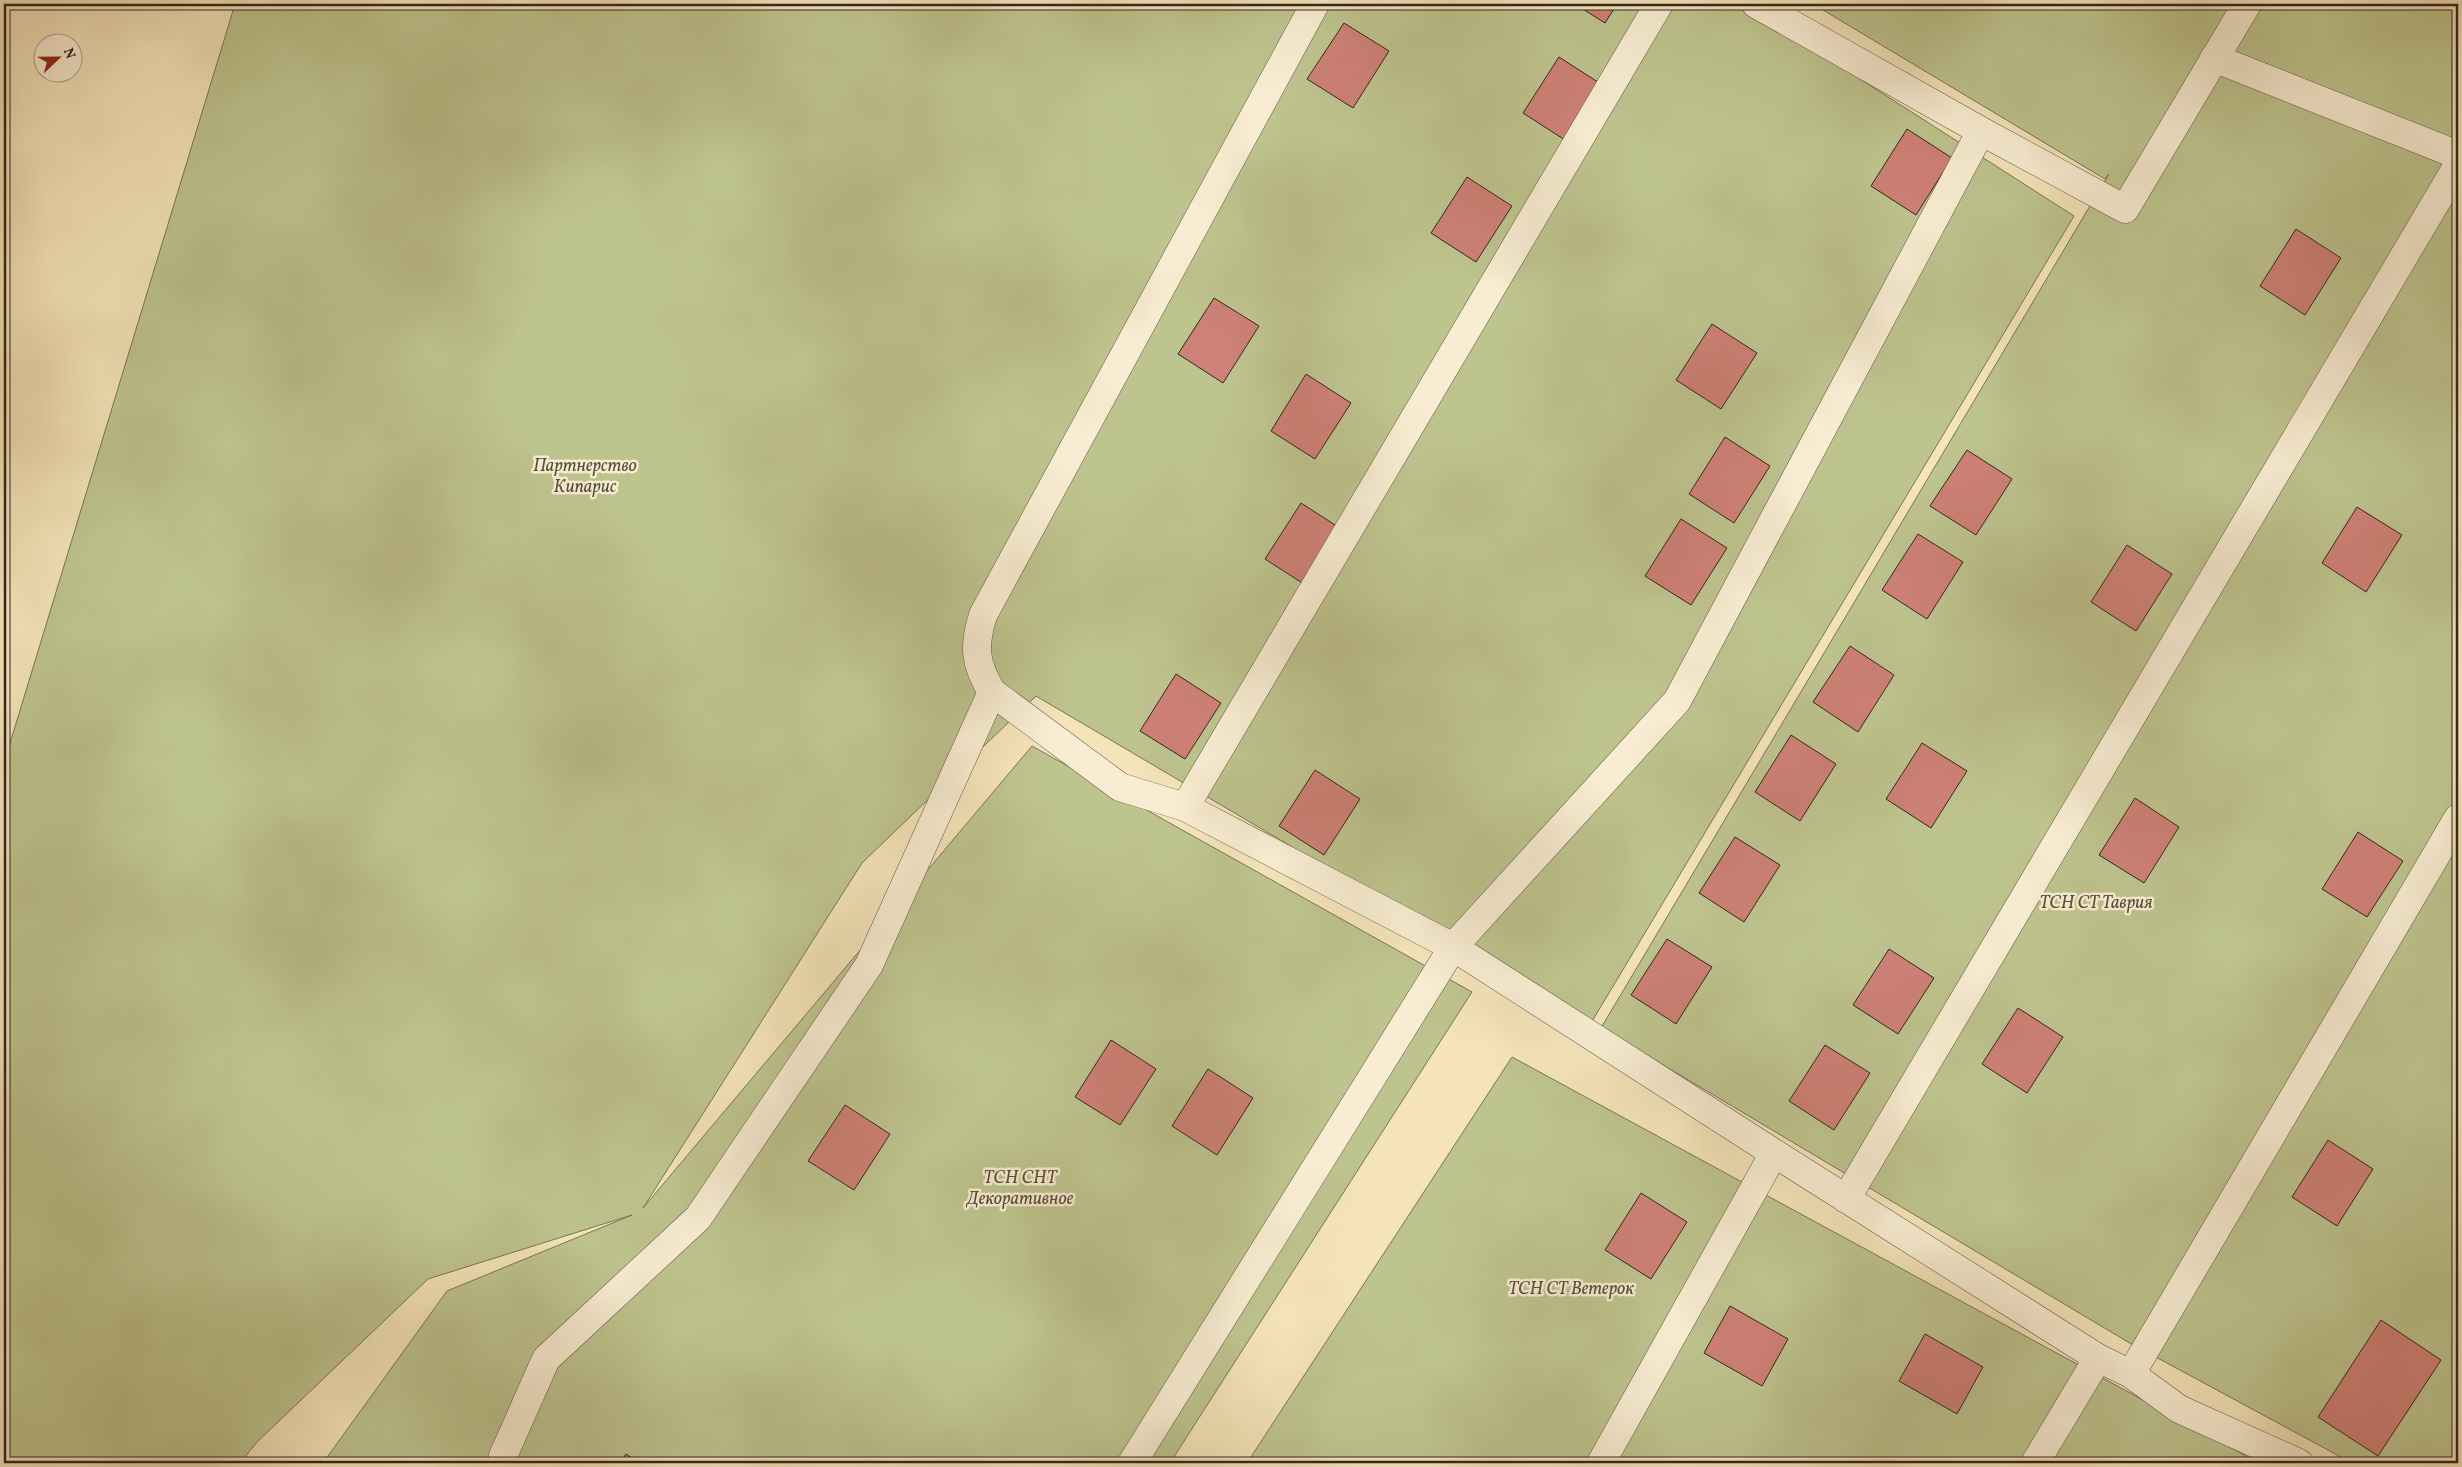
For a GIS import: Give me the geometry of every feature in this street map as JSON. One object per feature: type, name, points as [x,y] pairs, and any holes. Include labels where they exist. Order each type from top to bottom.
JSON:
[{"type":"street","points":[[1315,4],[983,615],[977,635],[976,655],[982,675],[992,692],[1120,787],[1185,807],[1453,946],[1846,1199],[2098,1358],[2130,1374],[2179,1409],[2299,1463]]},
{"type":"street","points":[[1185,807],[1659,4]]},
{"type":"street","points":[[1756,4],[1981,131],[2125,209],[2247,4]]},
{"type":"street","points":[[2214,58],[2458,155]]},
{"type":"street","points":[[1132,1463],[1453,946],[1677,702],[1981,131]]},
{"type":"street","points":[[1846,1199],[2458,165]]},
{"type":"street","points":[[502,1463],[503,1456],[546,1360],[698,1218],[869,965],[992,692]]},
{"type":"street","points":[[2130,1374],[2458,818]]},
{"type":"street","points":[[1601,1463],[1774,1153]]},
{"type":"street","points":[[2035,1463],[2098,1358]]},
{"type":"green space","name":"Партнерство Кипарис","points":[[235,4],[1743,4],[2074,216],[1591,1023],[1036,696],[862,863],[643,1208],[1032,746],[1472,992],[1170,1463],[323,1463],[447,1291],[632,1215],[428,1279],[257,1442],[240,1463],[4,1463],[4,763]]},
{"type":"green space","name":"ТСН СТ Таврия","points":[[1813,4],[2458,4],[2458,1463],[2352,1463],[2128,1342],[1601,1028],[2109,174],[2105,179]]},
{"type":"green space","name":"ТСН СТ Ветерок","points":[[1512,1057],[2259,1463],[1247,1463]]},
{"type":"building","points":[[1575,4],[1617,4],[1605,23]]},
{"type":"building","points":[[1344,23],[1389,51],[1353,108],[1307,79]]},
{"type":"building","points":[[1559,57],[1604,86],[1568,142],[1523,113]]},
{"type":"building","points":[[1907,129],[1952,158],[1916,215],[1871,186]]},
{"type":"building","points":[[1467,177],[1512,206],[1476,262],[1431,233]]},
{"type":"building","points":[[2296,229],[2341,258],[2305,315],[2260,286]]},
{"type":"building","points":[[1214,298],[1259,326],[1223,383],[1178,354]]},
{"type":"building","points":[[1712,324],[1757,353],[1721,409],[1676,380]]},
{"type":"building","points":[[1306,374],[1351,403],[1315,459],[1271,431]]},
{"type":"building","points":[[1725,437],[1770,466],[1734,523],[1689,494]]},
{"type":"building","points":[[1967,450],[2012,479],[1976,535],[1930,506]]},
{"type":"building","points":[[1301,503],[1346,532],[1310,588],[1265,559]]},
{"type":"building","points":[[2357,507],[2402,535],[2366,592],[2322,563]]},
{"type":"building","points":[[1681,519],[1727,548],[1691,605],[1645,576]]},
{"type":"building","points":[[1918,534],[1963,562],[1927,619],[1882,590]]},
{"type":"building","points":[[2127,545],[2172,574],[2136,631],[2091,602]]},
{"type":"building","points":[[1850,646],[1894,675],[1858,732],[1813,702]]},
{"type":"building","points":[[1176,674],[1221,703],[1185,759],[1140,731]]},
{"type":"building","points":[[1791,735],[1836,764],[1800,821],[1755,792]]},
{"type":"building","points":[[1922,743],[1967,771],[1931,828],[1886,799]]},
{"type":"building","points":[[1315,770],[1360,799],[1324,855],[1279,826]]},
{"type":"building","points":[[2135,798],[2179,827],[2144,883],[2099,855]]},
{"type":"building","points":[[2358,832],[2403,861],[2367,917],[2322,889]]},
{"type":"building","points":[[1735,837],[1780,865],[1744,922],[1699,893]]},
{"type":"building","points":[[1667,939],[1712,967],[1676,1024],[1631,995]]},
{"type":"building","points":[[1889,949],[1934,978],[1898,1034],[1853,1005]]},
{"type":"building","points":[[2018,1008],[2063,1037],[2027,1093],[1982,1064]]},
{"type":"building","points":[[1111,1040],[1156,1069],[1120,1125],[1075,1097]]},
{"type":"building","points":[[1825,1045],[1870,1073],[1834,1130],[1789,1101]]},
{"type":"building","points":[[1208,1069],[1253,1098],[1217,1155],[1172,1126]]},
{"type":"building","points":[[845,1105],[890,1134],[854,1190],[808,1161]]},
{"type":"building","points":[[2328,1140],[2373,1169],[2337,1226],[2292,1197]]},
{"type":"building","points":[[1641,1193],[1687,1222],[1651,1279],[1605,1250]]},
{"type":"building","points":[[1730,1306],[1788,1339],[1762,1386],[1704,1353]]},
{"type":"building","points":[[2381,1320],[2441,1360],[2378,1456],[2318,1417]]},
{"type":"building","points":[[1925,1334],[1983,1367],[1957,1414],[1899,1381]]},
{"type":"building","points":[[626,1454],[639,1463],[620,1463]]},
{"type":"park label","name":"ТСН СНТ Декоративное","points":[[1020,1187]]}]
